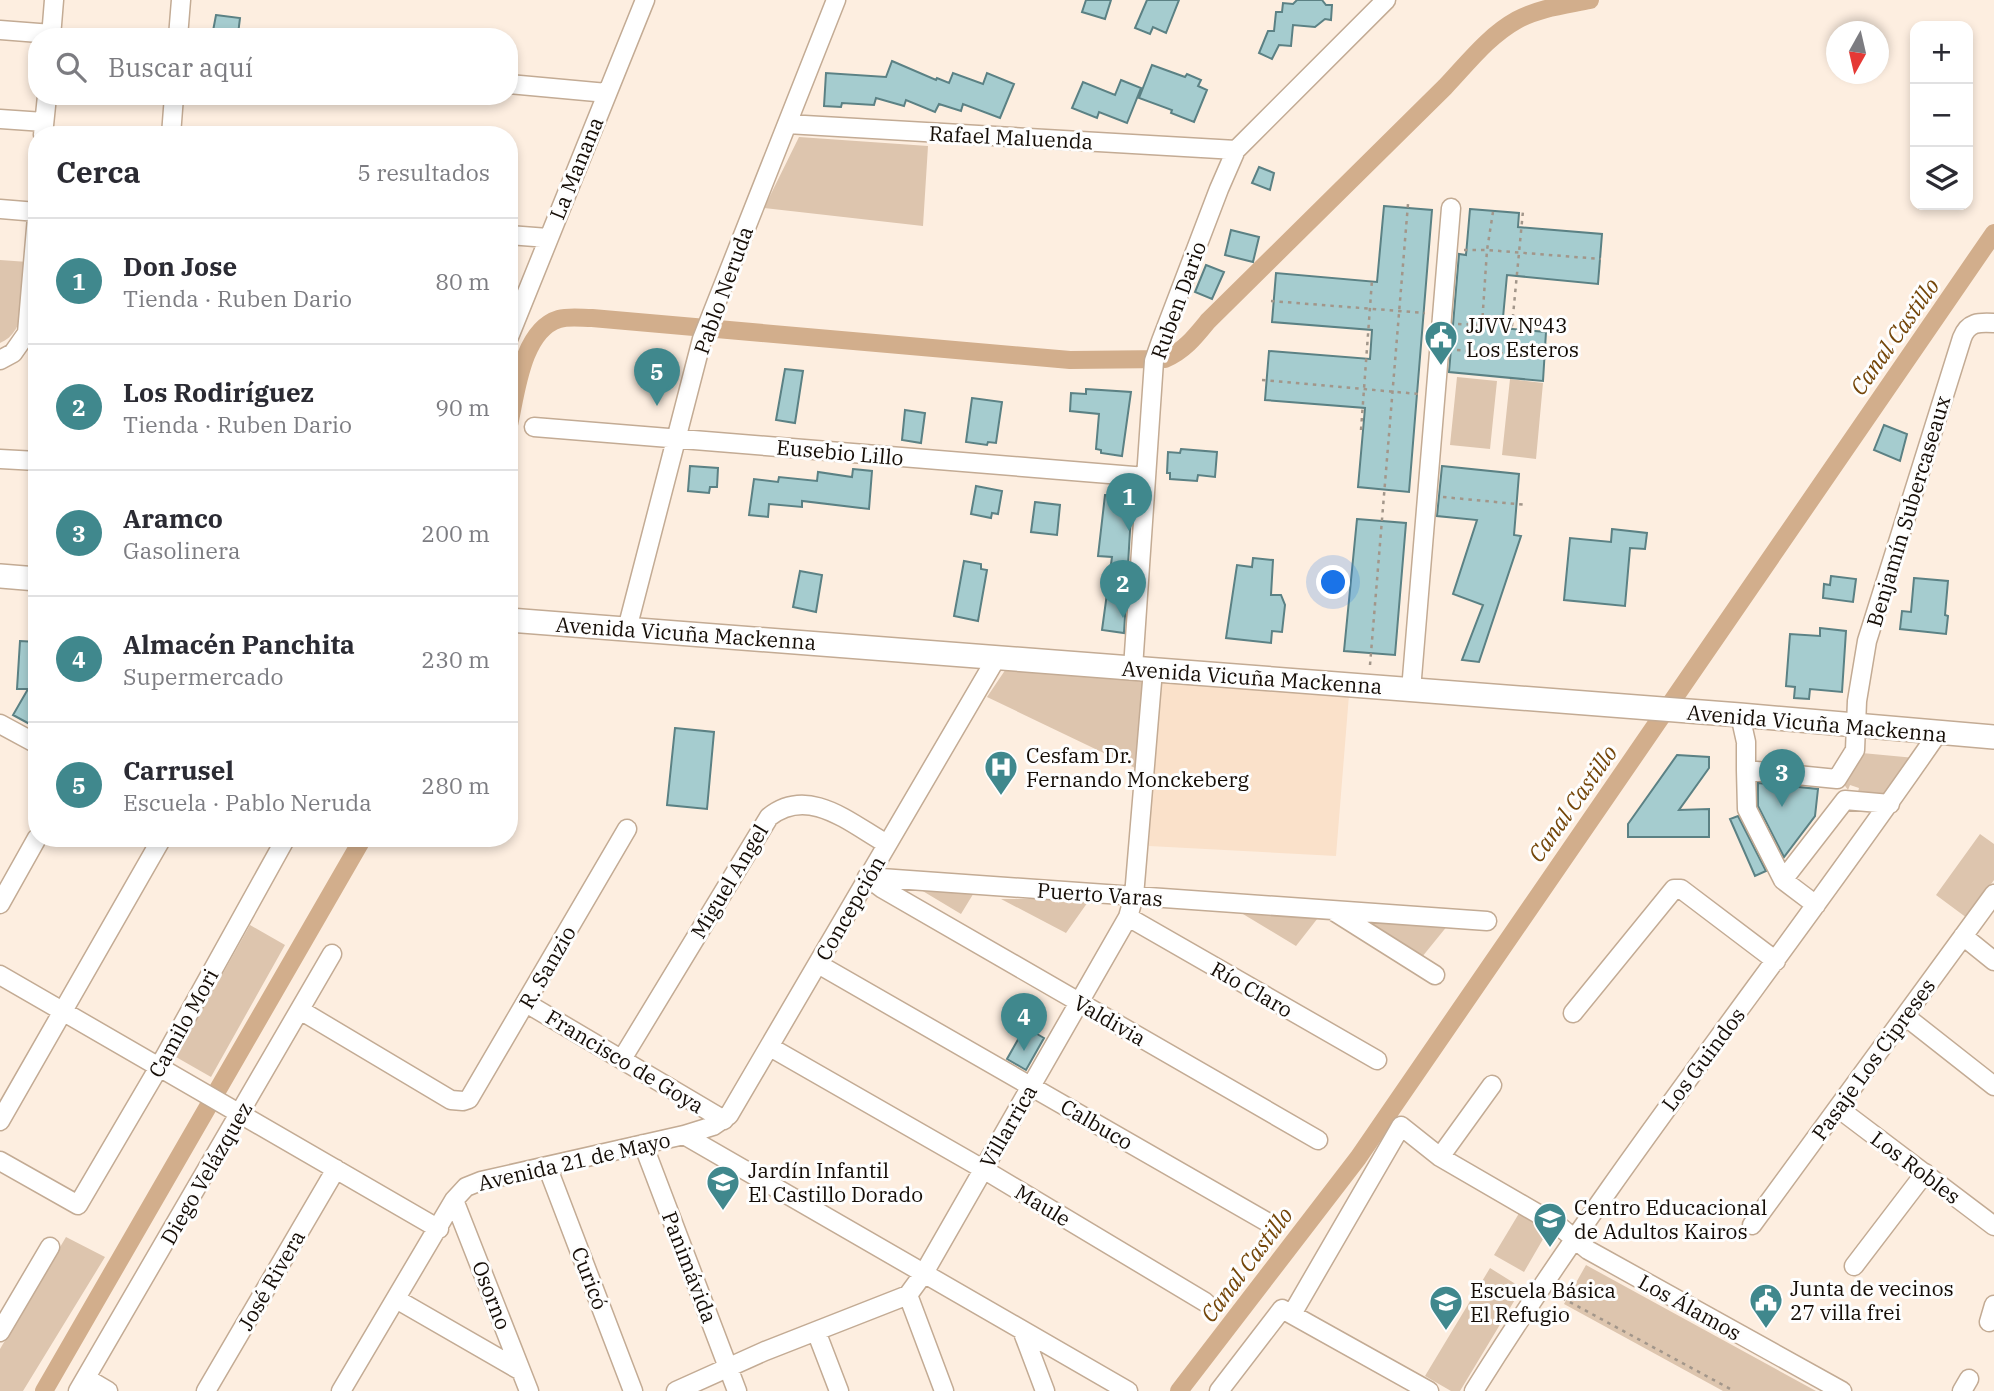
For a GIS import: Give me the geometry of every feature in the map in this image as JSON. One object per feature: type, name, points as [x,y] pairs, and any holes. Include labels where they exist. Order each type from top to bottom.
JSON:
[{"type":"main road","points":[[0,576],[28,578]]},
{"type":"main road","name":"Avenida Vicuña Mackenna","points":[[518,621],[1994,737]]},
{"type":"street","points":[[52,28],[54,0]]},
{"type":"street","points":[[179,28],[181,0]]},
{"type":"street","name":"La Manana","points":[[518,314],[645,0]]},
{"type":"street","name":"Pablo Neruda","points":[[627,629],[702,339],[836,0]]},
{"type":"street","name":"Ruben Dario","points":[[1143,669],[1146,477],[1154,361],[1161,341],[1236,150],[1386,0]]},
{"type":"street","points":[[0,30],[28,33]]},
{"type":"street","points":[[518,85],[607,93]]},
{"type":"street","points":[[44,126],[46,105]]},
{"type":"street","points":[[172,126],[173,105]]},
{"type":"street","points":[[0,118],[35,126]]},
{"type":"street","name":"Rafael Maluenda","points":[[787,124],[1236,150]]},
{"type":"street","points":[[1411,690],[1451,208]]},
{"type":"street","points":[[0,209],[28,211]]},
{"type":"street","points":[[518,236],[548,238]]},
{"type":"street","points":[[0,360],[13,353],[27,333],[28,321]]},
{"type":"street","name":"Benjamín Subercaseaux","points":[[1837,779],[1855,750],[1854,724],[1867,641],[1964,333],[1974,324],[1994,323]]},
{"type":"street","name":"Eusebio Lillo","points":[[534,427],[1146,477]]},
{"type":"street","points":[[0,459],[28,461]]},
{"type":"street","name":"Concepción","points":[[724,1120],[736,1105],[996,657]]},
{"type":"street","name":"Villarrica","points":[[908,1295],[1128,917],[1134,896],[1143,669]]},
{"type":"street","points":[[1740,715],[1746,742],[1747,809],[1783,880],[1816,905]]},
{"type":"street","points":[[0,724],[28,739]]},
{"type":"street","name":"Los Guindos","points":[[1474,1391],[1573,1238],[1890,804],[1938,733]]},
{"type":"street","points":[[1746,770],[1837,779],[1845,800]]},
{"type":"street","points":[[1783,880],[1845,800]]},
{"type":"street","points":[[1845,800],[1890,804]]},
{"type":"street","name":"Miguel Angel","points":[[621,1059],[763,824],[776,811],[784,806],[802,803],[819,806],[887,845]]},
{"type":"street","name":"R. Sanzio","points":[[300,1010],[451,1100],[463,1101],[473,1094],[627,829]]},
{"type":"street","points":[[0,904],[32,847]]},
{"type":"street","points":[[0,1121],[157,847]]},
{"type":"street","name":"Camilo Mori","points":[[0,1161],[78,1205],[159,1067],[281,847]]},
{"type":"street","name":"Puerto Varas","points":[[867,877],[1487,921]]},
{"type":"street","name":"Valdivia","points":[[867,877],[883,889],[1318,1140]]},
{"type":"street","points":[[1573,1013],[1674,890],[1681,889],[1776,961]]},
{"type":"street","name":"Pasaje Los Cipreses","points":[[1752,1225],[1994,894]]},
{"type":"street","name":"Puerto Varas","points":[[1332,910],[1435,975]]},
{"type":"street","name":"Río Claro","points":[[1128,917],[1377,1060]]},
{"type":"street","points":[[1963,936],[1994,961]]},
{"type":"street","name":"Diego Velázquez","points":[[82,1385],[234,1110],[300,1010],[332,954]]},
{"type":"street","name":"Calbuco","points":[[818,964],[1267,1222]]},
{"type":"street","points":[[0,975],[439,1229]]},
{"type":"street","name":"Francisco de Goya","points":[[526,1003],[724,1120]]},
{"type":"street","points":[[1905,1016],[1994,1086]]},
{"type":"street","name":"Maule","points":[[770,1047],[983,1169],[1205,1302]]},
{"type":"street","points":[[1440,1157],[1492,1085]]},
{"type":"street","name":"Los Robles","points":[[1838,1108],[1994,1226]]},
{"type":"street","points":[[684,1135],[724,1120]]},
{"type":"street","name":"Los Álamos","points":[[1287,1312],[1401,1126],[1440,1157],[1559,1226],[1588,1250],[1842,1391]]},
{"type":"street","name":"Avenida 21 de Mayo","points":[[350,1388],[396,1299],[454,1200],[467,1187],[474,1183],[684,1135],[1128,1391]]},
{"type":"street","name":"Panimávida","points":[[643,1144],[737,1391]]},
{"type":"street","name":"Curicó","points":[[547,1166],[632,1391]]},
{"type":"street","name":"José Rivera","points":[[206,1391],[336,1169]]},
{"type":"street","points":[[1854,1266],[1924,1173]]},
{"type":"street","name":"Osorno","points":[[454,1200],[529,1391]]},
{"type":"street","points":[[3,1322],[50,1247]]},
{"type":"street","points":[[676,1391],[728,1367],[908,1295],[944,1391]]},
{"type":"street","points":[[396,1299],[521,1371]]},
{"type":"street","points":[[1219,1391],[1287,1312],[1429,1391]]},
{"type":"street","points":[[1022,1330],[1045,1391]]},
{"type":"street","points":[[816,1331],[839,1391]]},
{"type":"street","points":[[82,1385],[108,1391]]},
{"type":"path","points":[[1368,686],[1408,204]]},
{"type":"path","points":[[1512,326],[1523,211]]},
{"type":"path","points":[[1482,325],[1487,250],[1493,212]]},
{"type":"path","points":[[1447,251],[1487,250],[1601,259]]},
{"type":"path","points":[[1362,430],[1372,280]]},
{"type":"path","points":[[1271,301],[1399,311],[1482,325],[1551,328]]},
{"type":"path","points":[[1439,349],[1548,357]]},
{"type":"path","points":[[1262,380],[1435,395]]},
{"type":"path","points":[[1427,496],[1527,505]]},
{"type":"path","points":[[1541,1286],[1734,1391]]},
{"type":"shaded area","points":[[799,137],[928,146],[923,226],[764,208]]},
{"type":"shaded area","points":[[0,260],[28,262],[20,319],[16,329],[0,343]]},
{"type":"shaded area","points":[[1457,377],[1497,381],[1490,449],[1450,445]]},
{"type":"shaded area","points":[[1510,379],[1543,383],[1536,459],[1502,455]]},
{"type":"shaded area","points":[[1012,660],[1146,670],[1135,768],[987,697]]},
{"type":"shaded area","points":[[1158,677],[1349,695],[1336,856],[1149,846]]},
{"type":"shaded area","points":[[1862,753],[1915,758],[1880,799],[1858,792],[1859,788],[1850,785],[1848,790],[1843,783]]},
{"type":"shaded area","points":[[1980,834],[1994,844],[1994,880],[1967,918],[1936,895]]},
{"type":"shaded area","points":[[916,887],[975,891],[961,914]]},
{"type":"shaded area","points":[[1001,899],[1090,899],[1066,933]]},
{"type":"shaded area","points":[[1233,908],[1321,914],[1296,946]]},
{"type":"shaded area","points":[[1359,919],[1448,925],[1422,957]]},
{"type":"shaded area","points":[[250,925],[285,945],[211,1077],[176,1057]]},
{"type":"shaded area","points":[[1521,1210],[1550,1227],[1524,1272],[1494,1255]]},
{"type":"shaded area","points":[[66,1237],[105,1257],[23,1391],[0,1391],[0,1349]]},
{"type":"shaded area","points":[[1586,1265],[1816,1391],[1723,1391],[1564,1304]]},
{"type":"shaded area","points":[[1490,1268],[1522,1288],[1460,1391],[1451,1391],[1425,1376]]},
{"type":"building","points":[[1086,0],[1111,0],[1105,19],[1082,12]]},
{"type":"building","points":[[1147,0],[1179,0],[1166,33],[1153,27],[1150,34],[1135,28]]},
{"type":"building","points":[[1297,0],[1322,0],[1326,5],[1332,5],[1331,20],[1325,19],[1315,27],[1293,25],[1291,46],[1279,45],[1272,59],[1259,53],[1268,31],[1274,31],[1276,12],[1282,12],[1283,3],[1293,4]]},
{"type":"building","points":[[216,15],[240,18],[239,28],[214,28]]},
{"type":"building","points":[[892,61],[949,83],[953,73],[983,84],[987,73],[1014,84],[1000,118],[963,104],[961,111],[939,104],[935,112],[906,100],[904,106],[876,98],[874,105],[842,103],[841,107],[824,106],[826,73],[886,77]]},
{"type":"building","points":[[1152,65],[1201,80],[1198,86],[1207,90],[1194,122],[1171,113],[1172,110],[1139,98]]},
{"type":"building","points":[[1121,80],[1141,88],[1127,123],[1099,112],[1097,118],[1072,108],[1083,82],[1115,95]]},
{"type":"building","points":[[1259,167],[1274,173],[1270,190],[1252,183]]},
{"type":"building","points":[[1384,206],[1432,210],[1409,492],[1358,487],[1365,408],[1265,400],[1269,351],[1370,359],[1372,330],[1272,322],[1276,273],[1377,282]]},
{"type":"building","points":[[1470,209],[1519,213],[1518,227],[1602,234],[1598,284],[1507,275],[1502,328],[1546,332],[1543,381],[1449,372],[1459,254],[1466,255]]},
{"type":"building","points":[[1231,230],[1259,237],[1253,262],[1225,255]]},
{"type":"building","points":[[1206,265],[1224,272],[1212,299],[1195,292]]},
{"type":"building","points":[[785,369],[803,371],[795,423],[776,420]]},
{"type":"building","points":[[1086,389],[1131,392],[1122,456],[1101,453],[1101,450],[1096,449],[1099,414],[1070,411],[1071,393],[1086,394]]},
{"type":"building","points":[[972,398],[1002,402],[996,443],[988,442],[987,445],[966,442]]},
{"type":"building","points":[[905,410],[925,413],[921,443],[902,440]]},
{"type":"building","points":[[1884,425],[1907,434],[1900,461],[1874,450]]},
{"type":"building","points":[[1181,449],[1217,452],[1215,477],[1198,475],[1197,481],[1170,479],[1170,473],[1167,473],[1168,452],[1180,453]]},
{"type":"building","points":[[690,466],[718,468],[717,487],[710,487],[709,493],[688,491]]},
{"type":"building","points":[[1442,466],[1519,474],[1514,535],[1521,536],[1479,662],[1462,660],[1483,605],[1453,594],[1477,520],[1437,516]]},
{"type":"building","points":[[853,469],[872,471],[869,509],[802,501],[802,507],[769,504],[768,517],[749,515],[754,479],[778,482],[779,477],[817,481],[818,472],[852,477]]},
{"type":"building","points":[[976,486],[1002,491],[998,514],[992,513],[991,518],[971,514]]},
{"type":"building","points":[[1105,495],[1132,497],[1124,633],[1102,630],[1112,557],[1098,556]]},
{"type":"building","points":[[1035,502],[1060,505],[1057,535],[1031,532]]},
{"type":"building","points":[[1357,519],[1406,523],[1395,655],[1344,651]]},
{"type":"building","points":[[1612,529],[1647,533],[1645,549],[1630,548],[1625,606],[1564,600],[1570,538],[1611,542]]},
{"type":"building","points":[[1253,558],[1273,560],[1271,595],[1281,595],[1285,605],[1282,632],[1272,631],[1271,643],[1226,638],[1237,565],[1252,567]]},
{"type":"building","points":[[964,561],[981,564],[981,569],[987,570],[978,621],[954,616]]},
{"type":"building","points":[[800,571],[822,575],[816,612],[793,607]]},
{"type":"building","points":[[1831,576],[1856,579],[1853,602],[1823,598],[1824,584],[1830,585]]},
{"type":"building","points":[[1914,578],[1948,581],[1946,634],[1900,629],[1902,611],[1911,612]]},
{"type":"building","points":[[1820,628],[1846,631],[1842,692],[1810,689],[1809,699],[1794,698],[1795,687],[1786,686],[1790,634],[1820,636]]},
{"type":"building","points":[[20,641],[28,641],[28,689],[17,689]]},
{"type":"building","points":[[28,689],[28,723],[13,715]]},
{"type":"building","points":[[675,728],[714,732],[707,809],[667,805]]},
{"type":"building","points":[[1677,755],[1709,757],[1709,768],[1679,810],[1709,809],[1709,837],[1628,837],[1628,824]]},
{"type":"building","points":[[1758,783],[1818,789],[1815,816],[1784,857],[1758,806]]},
{"type":"building","points":[[1738,816],[1766,871],[1755,876],[1730,819]]},
{"type":"building","points":[[1025,1027],[1044,1038],[1026,1070],[1007,1059]]},
{"type":"waterway","points":[[518,381],[529,349],[537,336],[547,325],[567,318],[1070,360],[1165,359],[1189,343],[1497,34],[1517,20],[1534,13],[1590,0]]},
{"type":"waterway","name":"Canal Castillo","points":[[1179,1391],[1358,1158],[1994,233]]},
{"type":"waterway","points":[[44,1391],[358,847]]},
{"type":"place","name":"JJVV Nº43 Los Esteros","points":[[1441,367]]},
{"type":"place","name":"Carrusel","points":[[657,406]]},
{"type":"place","name":"Don Jose","points":[[1129,531]]},
{"type":"place","name":"Los Rodiríguez","points":[[1123,618]]},
{"type":"place","name":"Cesfam Dr. Fernando Monckeberg","points":[[1001,797]]},
{"type":"place","name":"Aramco","points":[[1782,807]]},
{"type":"place","name":"Almacén Panchita","points":[[1024,1051]]},
{"type":"place","name":"Jardín Infantil El Castillo Dorado","points":[[723,1212]]},
{"type":"place","name":"Centro Educacional de Adultos Kairos","points":[[1550,1249]]},
{"type":"place","name":"Junta de vecinos 27 villa frei","points":[[1766,1330]]},
{"type":"place","name":"Escuela Básica El Refugio","points":[[1446,1332]]}]
